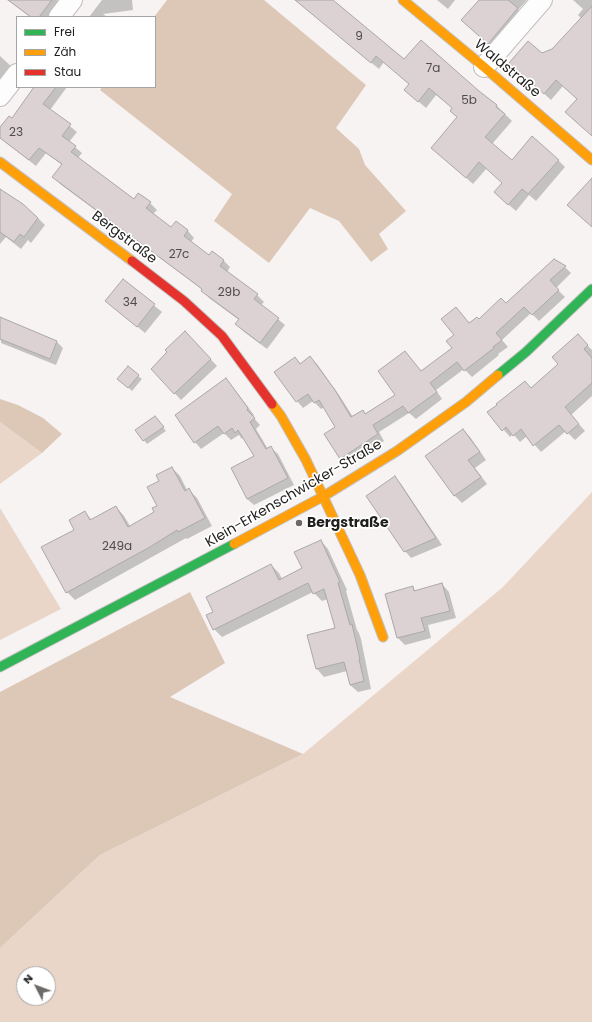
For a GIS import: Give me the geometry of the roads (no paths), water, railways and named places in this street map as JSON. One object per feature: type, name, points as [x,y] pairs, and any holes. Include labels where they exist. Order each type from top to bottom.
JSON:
[{"type":"street","points":[[61,16],[72,0]]},
{"type":"street","name":"Waldstraße","points":[[403,0],[592,160]]},
{"type":"street","points":[[484,67],[542,0]]},
{"type":"street","points":[[0,96],[16,75]]},
{"type":"street","name":"Bergstraße","points":[[0,162],[184,301],[222,336],[281,416],[306,460],[360,575],[383,636]]},
{"type":"street","name":"Klein-Erkenschwicker-Straße","points":[[0,666],[199,563],[324,496],[397,451],[466,402],[526,352],[592,289]]},
{"type":"place","name":"Bergstraße","points":[[299,523]]}]
